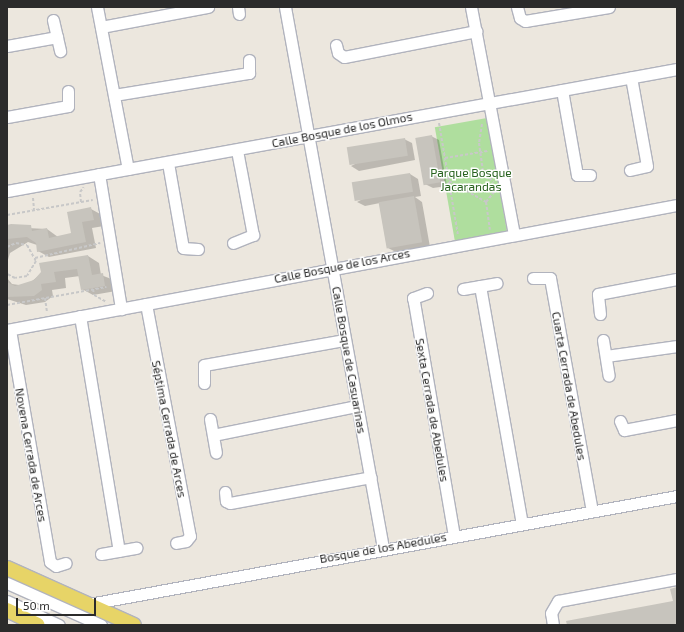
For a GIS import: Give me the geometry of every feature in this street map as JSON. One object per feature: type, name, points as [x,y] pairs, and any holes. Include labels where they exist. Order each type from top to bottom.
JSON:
[{"type":"main road","points":[[7,568],[134,625]]},
{"type":"main road","points":[[7,610],[38,625]]},
{"type":"street","points":[[97,7],[128,170]]},
{"type":"street","points":[[101,27],[208,7]]},
{"type":"street","name":"Calle Bosque de Casuarinas","points":[[285,7],[383,548]]},
{"type":"street","points":[[472,7],[514,234]]},
{"type":"street","points":[[517,7],[525,21],[609,7]]},
{"type":"street","points":[[54,20],[60,51]]},
{"type":"street","points":[[336,45],[338,53],[344,57],[476,31]]},
{"type":"street","points":[[7,46],[57,37]]},
{"type":"street","points":[[114,95],[250,73],[249,60]]},
{"type":"street","name":"Calle Bosque de los Olmos","points":[[7,191],[168,163],[489,102],[677,69]]},
{"type":"street","points":[[630,170],[646,166],[631,77]]},
{"type":"street","points":[[562,90],[577,175],[590,174]]},
{"type":"street","points":[[7,117],[68,106],[68,91]]},
{"type":"street","points":[[233,243],[253,235],[238,150]]},
{"type":"street","points":[[168,163],[183,248],[198,249]]},
{"type":"street","points":[[99,174],[121,309]]},
{"type":"street","name":"Calle Bosque de los Arces","points":[[8,330],[332,267],[677,205]]},
{"type":"street","name":"Cuarta Cerrada de Abedules","points":[[533,278],[550,278],[592,511]]},
{"type":"street","points":[[600,314],[598,294],[677,278]]},
{"type":"street","points":[[463,289],[496,283]]},
{"type":"street","points":[[480,286],[522,523]]},
{"type":"street","name":"Sexta Cerrada de Abedules","points":[[427,293],[413,298],[454,536]]},
{"type":"street","name":"Séptima Cerrada de Arces","points":[[146,304],[190,536],[186,542],[176,543]]},
{"type":"street","points":[[80,316],[119,551]]},
{"type":"street","name":"Novena Cerrada de Arces","points":[[8,330],[50,562],[56,566],[66,563]]},
{"type":"street","points":[[204,383],[204,365],[346,340]]},
{"type":"street","points":[[603,340],[609,376]]},
{"type":"street","points":[[606,356],[677,346]]},
{"type":"street","points":[[213,435],[357,406]]},
{"type":"street","points":[[210,419],[216,452]]},
{"type":"street","points":[[620,421],[624,430],[677,420]]},
{"type":"street","points":[[225,492],[226,501],[230,503],[371,477]]},
{"type":"street","name":"Bosque de los Abedules","points":[[89,604],[383,548],[677,496]]},
{"type":"street","points":[[101,554],[136,548]]},
{"type":"street","points":[[554,625],[551,613],[558,601],[677,579]]},
{"type":"street","points":[[7,583],[101,625]]},
{"type":"street","points":[[7,601],[60,625]]},
{"type":"path","points":[[437,112],[460,244]]},
{"type":"path","points":[[483,121],[481,152],[483,170],[497,188]]},
{"type":"path","points":[[445,158],[498,149]]},
{"type":"path","points":[[449,181],[486,202],[492,238]]},
{"type":"path","points":[[7,215],[102,198]]},
{"type":"path","points":[[35,258],[110,241]]},
{"type":"path","points":[[7,247],[16,243],[27,245],[35,258],[34,267],[27,276],[15,278],[7,274]]},
{"type":"path","points":[[7,305],[116,285]]},
{"type":"path","points":[[45,298],[49,322]]},
{"type":"green space","name":"Parque Bosque Jacarandas","points":[[487,118],[507,232],[455,241],[435,127]]},
{"type":"building","points":[[432,135],[440,182],[424,185],[415,138]]},
{"type":"building","points":[[405,138],[408,156],[350,165],[347,147]]},
{"type":"building","points":[[410,173],[413,192],[355,201],[352,182]]},
{"type":"building","points":[[414,196],[422,242],[387,249],[379,202]]},
{"type":"building","points":[[91,207],[94,220],[82,222],[86,242],[37,252],[36,243],[27,237],[7,239],[7,225],[11,224],[31,225],[32,231],[47,228],[49,238],[71,233],[67,212]]},
{"type":"building","points":[[88,255],[92,275],[103,273],[105,286],[81,290],[77,269],[54,272],[56,282],[41,284],[42,290],[34,296],[7,297],[7,282],[15,286],[34,280],[41,272],[39,263]]},
{"type":"building","points":[[677,587],[677,625],[567,625],[566,621],[673,601],[670,589]]}]
